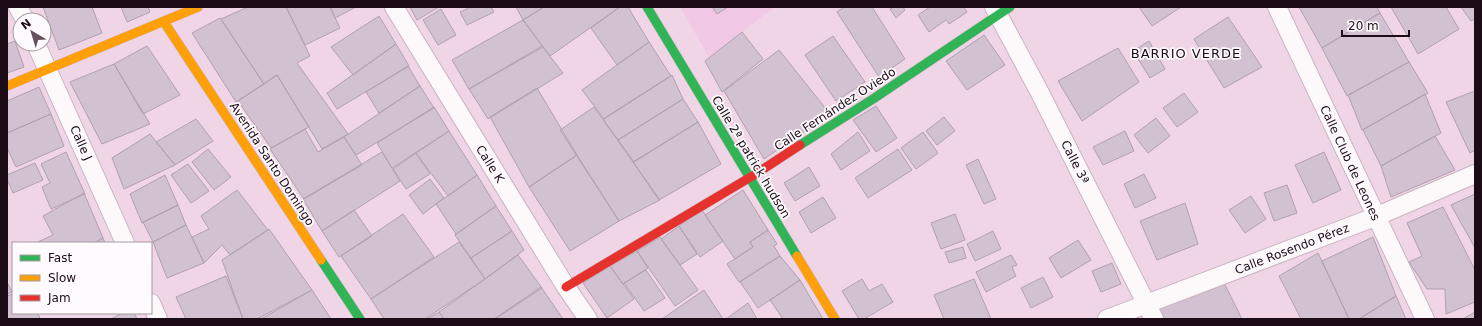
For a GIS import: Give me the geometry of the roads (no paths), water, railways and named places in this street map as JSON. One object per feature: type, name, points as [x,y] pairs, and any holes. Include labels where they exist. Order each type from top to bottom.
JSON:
[{"type":"main road","points":[[7,86],[47,68],[198,7]]},
{"type":"main road","name":"Calle 2ª patrick hudson","points":[[647,7],[835,319]]},
{"type":"main road","name":"Calle Fernández Oviedo","points":[[566,287],[750,177],[873,100],[1001,9]]},
{"type":"main road","name":"Avenida Santo Domingo","points":[[164,22],[360,319]]},
{"type":"street","name":"Calle K","points":[[394,7],[566,287],[588,319]]},
{"type":"street","name":"Calle Club de Leones","points":[[1277,7],[1375,217],[1425,319]]},
{"type":"street","name":"Calle 3ª","points":[[1001,9],[1150,311]]},
{"type":"street","name":"Calle J","points":[[40,52],[124,242]]},
{"type":"street","name":"Calle Rosendo Pérez","points":[[1107,319],[1150,311],[1475,174]]},
{"type":"street","points":[[152,305],[158,319]]},
{"type":"district","name":"BARRIO VERDE","points":[[1186,53]]}]
